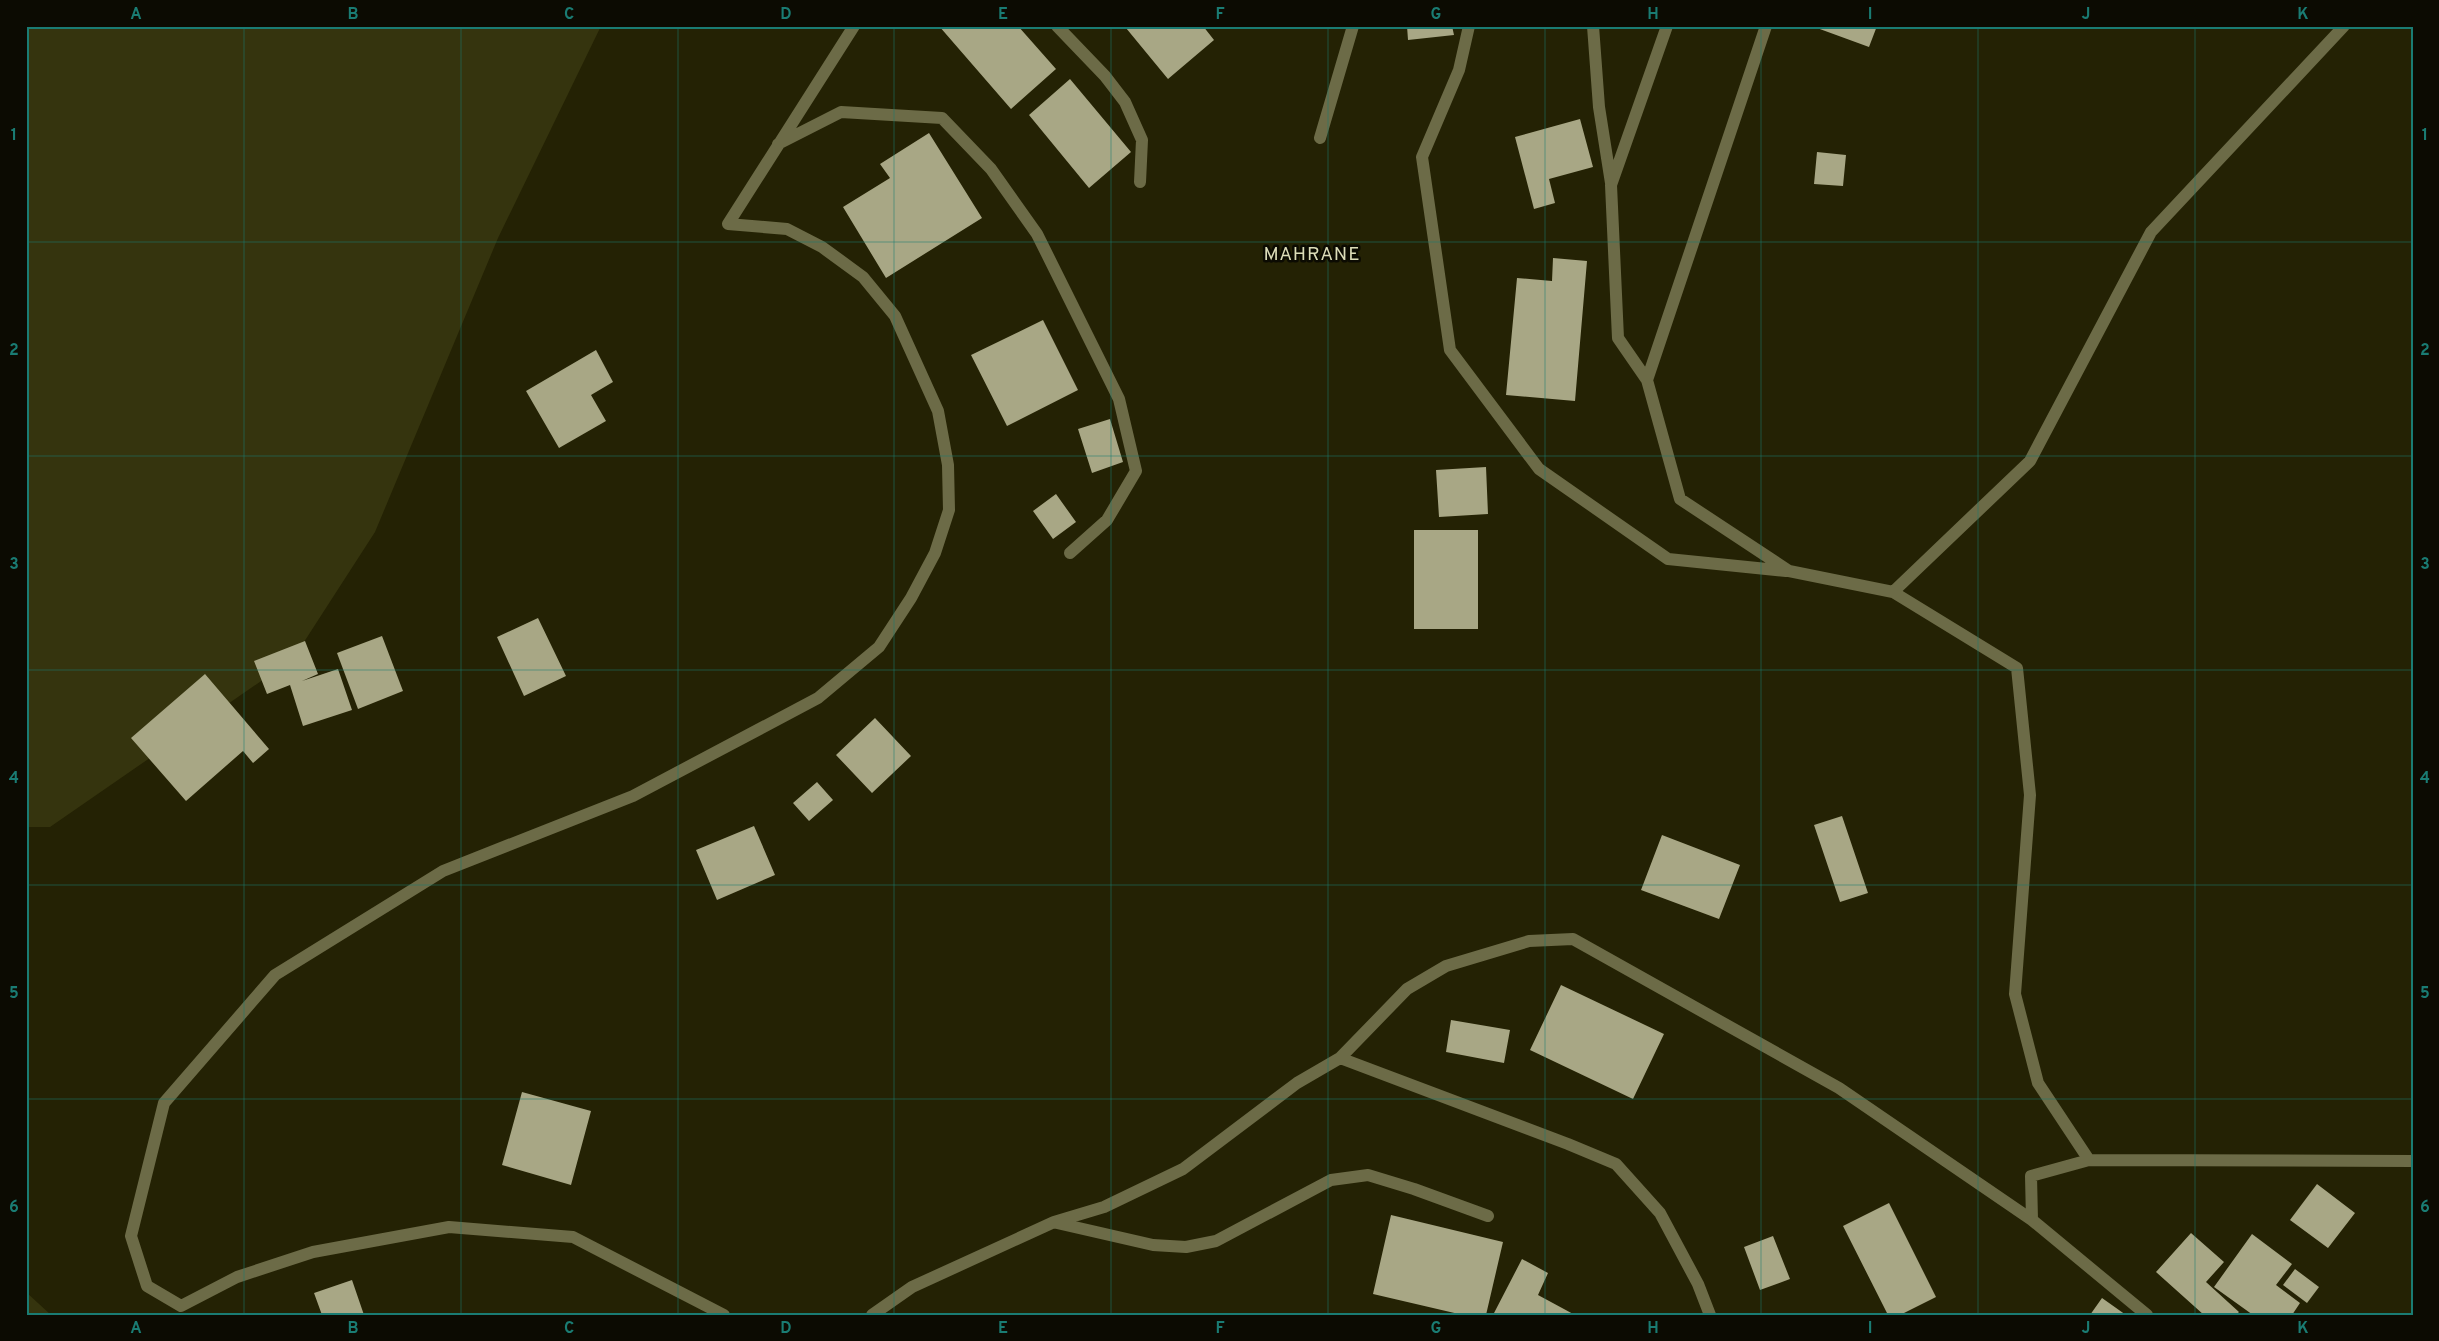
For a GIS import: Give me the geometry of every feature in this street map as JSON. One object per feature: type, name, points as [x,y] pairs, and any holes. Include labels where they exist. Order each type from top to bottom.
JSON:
[{"type":"street","points":[[724,1315],[573,1237],[449,1227],[313,1252],[237,1277],[182,1306],[146,1286],[131,1236],[164,1103],[275,975],[443,871],[633,796],[818,698],[879,647],[910,598],[935,553],[949,510],[948,465],[938,411],[895,316],[863,277],[822,247],[787,228],[728,224],[854,26]]},
{"type":"street","points":[[1057,26],[1104,76],[1125,102],[1142,140],[1140,182]]},
{"type":"street","points":[[1320,138],[1354,26]]},
{"type":"street","points":[[1469,26],[1460,70],[1422,157],[1450,350],[1539,469],[1668,559],[1789,571],[1893,592],[2017,668],[2030,794],[2015,994],[2038,1083],[2089,1160]]},
{"type":"street","points":[[1593,26],[1599,107],[1611,185],[1618,338],[1647,380],[1680,499],[1789,571]]},
{"type":"street","points":[[1611,185],[1667,26]]},
{"type":"street","points":[[1647,380],[1766,26]]},
{"type":"street","points":[[1893,592],[2030,461],[2151,232],[2344,26]]},
{"type":"street","points":[[778,144],[841,112],[942,118],[990,169],[1037,234],[1119,399],[1136,471],[1107,520],[1070,554]]},
{"type":"street","points":[[872,1315],[912,1287],[1054,1222],[1104,1207],[1183,1169],[1296,1083],[1340,1058],[1407,989],[1446,966],[1529,940],[1573,939],[1839,1088],[2032,1220],[2147,1315]]},
{"type":"street","points":[[1340,1058],[1616,1164],[1660,1213],[1698,1284],[1710,1315]]},
{"type":"street","points":[[2032,1220],[2031,1176],[2089,1160],[2413,1161]]},
{"type":"street","points":[[1054,1222],[1153,1245],[1186,1247],[1216,1241],[1330,1180],[1368,1175],[1414,1189],[1488,1216]]},
{"type":"shaded area","points":[[26,26],[601,26],[498,238],[375,532],[293,659],[50,827],[26,827]]},
{"type":"shaded area","points":[[26,1292],[51,1315],[26,1315]]},
{"type":"building","points":[[939,26],[1018,26],[1056,69],[1011,109]]},
{"type":"building","points":[[1128,26],[1203,26],[1214,40],[1168,79],[1126,28]]},
{"type":"building","points":[[1407,26],[1452,26],[1454,35],[1408,40]]},
{"type":"building","points":[[1817,26],[1877,26],[1869,47],[1817,28]]},
{"type":"building","points":[[1070,79],[1131,152],[1089,188],[1029,115]]},
{"type":"building","points":[[1580,119],[1593,167],[1549,179],[1555,203],[1534,209],[1515,137]]},
{"type":"building","points":[[929,133],[982,218],[886,278],[843,207],[890,178],[880,164]]},
{"type":"building","points":[[1817,152],[1846,155],[1843,186],[1814,184]]},
{"type":"building","points":[[1553,258],[1587,261],[1575,401],[1506,395],[1517,278],[1552,281]]},
{"type":"building","points":[[1043,320],[1078,390],[1007,426],[971,355]]},
{"type":"building","points":[[596,350],[613,382],[591,395],[606,421],[559,448],[526,391]]},
{"type":"building","points":[[1110,419],[1123,462],[1092,473],[1078,429]]},
{"type":"building","points":[[1486,467],[1488,514],[1439,517],[1436,470]]},
{"type":"building","points":[[1056,494],[1076,522],[1053,539],[1033,511]]},
{"type":"building","points":[[1414,530],[1478,530],[1478,629],[1414,629]]},
{"type":"building","points":[[538,618],[566,676],[524,696],[497,637]]},
{"type":"building","points":[[382,636],[403,691],[358,709],[337,653]]},
{"type":"building","points":[[305,641],[318,674],[302,681],[338,669],[352,710],[303,726],[290,685],[267,694],[254,661]]},
{"type":"building","points":[[205,674],[269,749],[253,763],[243,751],[186,801],[131,738]]},
{"type":"building","points":[[875,718],[911,756],[872,793],[836,755]]},
{"type":"building","points":[[817,782],[833,800],[809,821],[793,803]]},
{"type":"building","points":[[1842,816],[1868,893],[1840,902],[1814,825]]},
{"type":"building","points":[[754,826],[775,875],[717,900],[696,850]]},
{"type":"building","points":[[1662,835],[1740,865],[1719,919],[1641,890]]},
{"type":"building","points":[[1561,985],[1664,1034],[1633,1099],[1530,1050]]},
{"type":"building","points":[[1451,1020],[1510,1030],[1504,1063],[1446,1052]]},
{"type":"building","points":[[522,1092],[591,1111],[571,1185],[502,1165]]},
{"type":"building","points":[[2317,1184],[2355,1213],[2328,1248],[2290,1220]]},
{"type":"building","points":[[1889,1203],[1936,1297],[1900,1315],[1888,1315],[1843,1226]]},
{"type":"building","points":[[1391,1215],[1503,1242],[1486,1315],[1463,1315],[1373,1294]]},
{"type":"building","points":[[2191,1233],[2224,1262],[2206,1282],[2239,1312],[2236,1315],[2204,1315],[2156,1272]]},
{"type":"building","points":[[2252,1234],[2292,1264],[2276,1285],[2300,1303],[2292,1315],[2253,1315],[2214,1287]]},
{"type":"building","points":[[1773,1236],[1790,1279],[1760,1290],[1744,1247]]},
{"type":"building","points":[[1522,1259],[1548,1273],[1538,1295],[1575,1315],[1493,1315]]},
{"type":"building","points":[[2295,1269],[2319,1287],[2307,1303],[2283,1285]]},
{"type":"building","points":[[352,1280],[364,1315],[322,1315],[314,1293]]},
{"type":"building","points":[[2102,1298],[2126,1315],[2090,1315]]},
{"type":"district","name":"MAHRANE","points":[[1312,253]]}]
